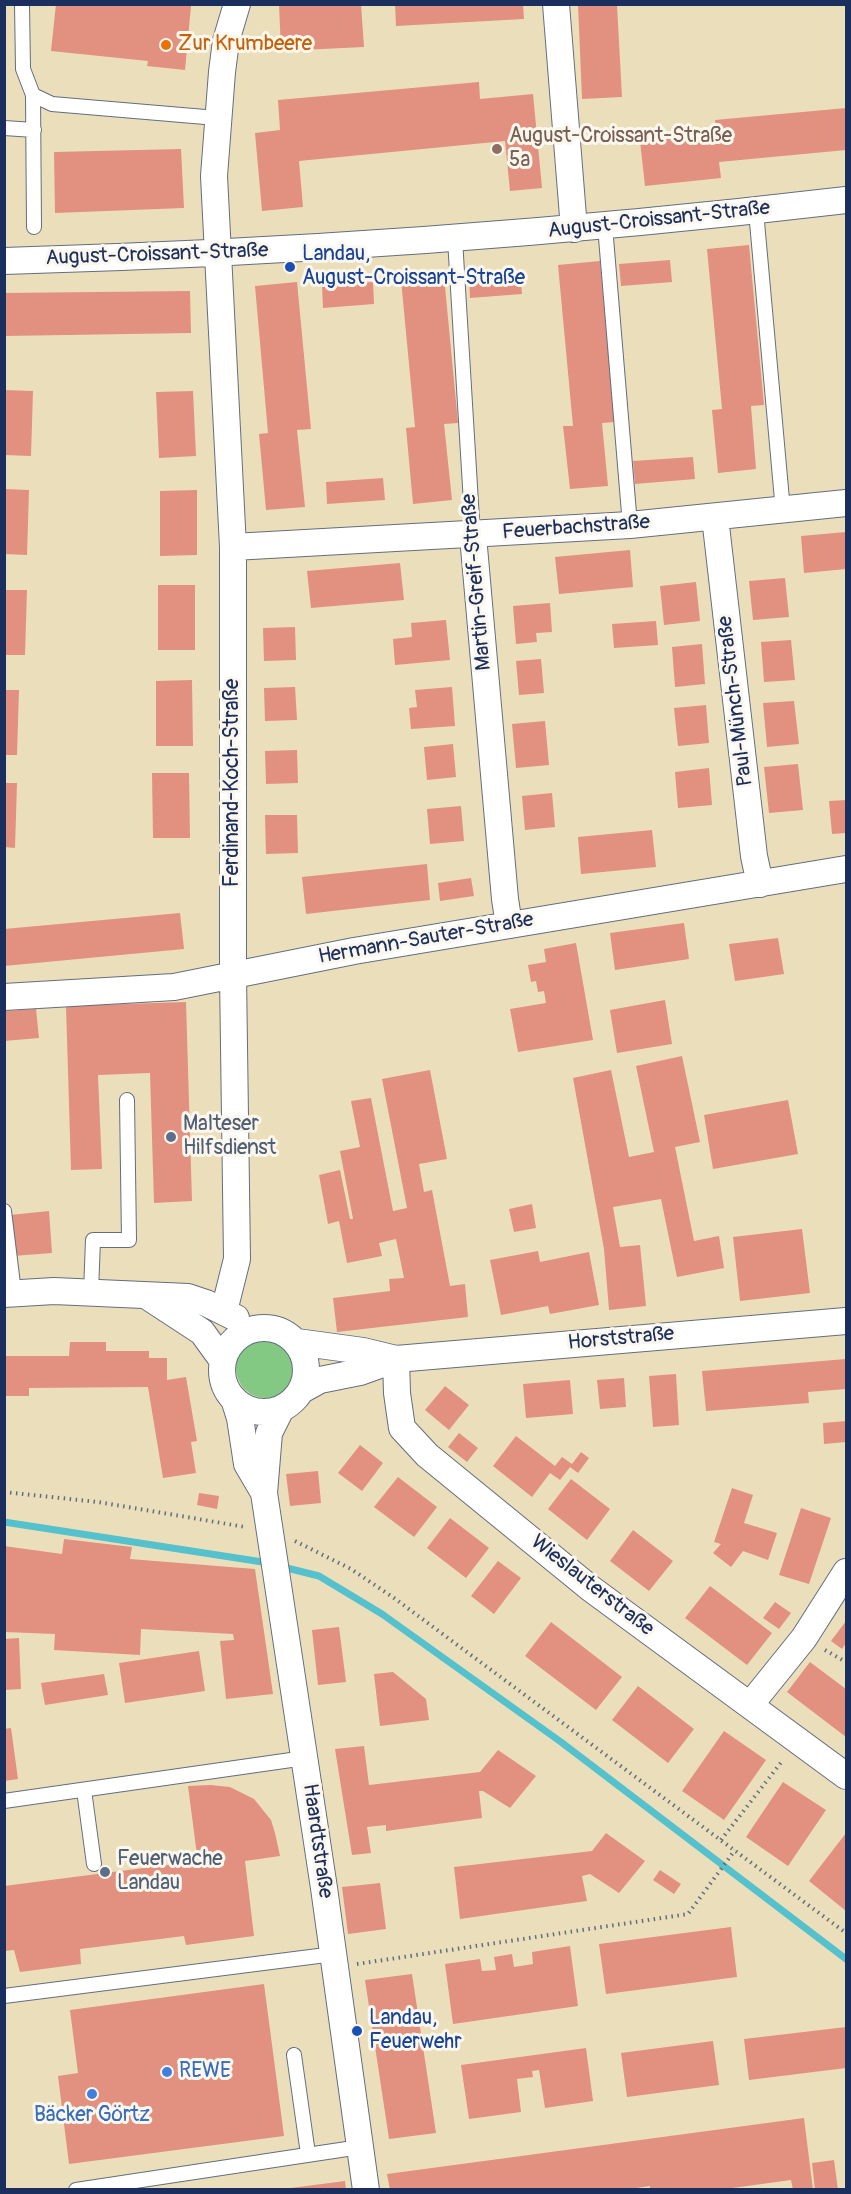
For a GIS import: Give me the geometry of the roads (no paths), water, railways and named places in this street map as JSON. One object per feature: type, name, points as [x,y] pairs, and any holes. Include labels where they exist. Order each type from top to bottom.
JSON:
[{"type":"street","name":"Ferdinand-Koch-Straße","points":[[224,1311],[237,1258],[233,975],[233,547],[214,176],[217,118],[226,41],[237,4]]},
{"type":"street","points":[[556,4],[574,229]]},
{"type":"street","name":"August-Croissant-Straße","points":[[4,261],[218,253],[455,239],[756,211],[846,200]]},
{"type":"street","name":"Feuerbachstraße","points":[[233,547],[473,536],[630,525],[846,503]]},
{"type":"street","name":"Paul-Münch-Straße","points":[[715,517],[754,856],[760,884]]},
{"type":"street","name":"Martin-Greif-Straße","points":[[473,536],[509,924]]},
{"type":"street","name":"Hermann-Sauter-Straße","points":[[4,997],[174,987],[302,960],[846,869]]},
{"type":"street","name":"Horststraße","points":[[9,1293],[91,1292],[188,1297],[261,1328],[274,1329],[297,1342],[363,1351],[396,1359]]},
{"type":"street","points":[[147,1296],[202,1332],[223,1361]]},
{"type":"street","name":"Horststraße","points":[[281,1409],[292,1402],[302,1390],[320,1380],[360,1372],[396,1359],[846,1321]]},
{"type":"street","points":[[261,1328],[248,1331],[236,1338],[223,1361],[224,1381],[234,1399],[256,1412],[281,1409]]},
{"type":"street","points":[[297,1342],[307,1367],[302,1390]]},
{"type":"street","name":"Wieslauterstraße","points":[[396,1359],[398,1410],[407,1436],[591,1588],[846,1776]]},
{"type":"street","name":"Haardtstraße","points":[[234,1399],[240,1418],[247,1464],[264,1493]]},
{"type":"street","name":"Haardtstraße","points":[[281,1409],[269,1433],[264,1493],[305,1758],[366,2190]]},
{"type":"street","points":[[750,1705],[804,1638],[846,1572]]},
{"type":"lane","points":[[22,4],[23,69],[33,94],[34,227]]},
{"type":"lane","points":[[33,94],[52,104],[217,118]]},
{"type":"lane","points":[[4,128],[34,130]]},
{"type":"lane","points":[[756,211],[783,511]]},
{"type":"lane","points":[[605,226],[630,525]]},
{"type":"lane","name":"Martin-Greif-Straße","points":[[455,239],[473,536]]},
{"type":"lane","points":[[91,1292],[93,1240],[129,1240],[127,1100]]},
{"type":"lane","points":[[4,1211],[9,1293]]},
{"type":"lane","points":[[4,1801],[305,1758]]},
{"type":"lane","points":[[84,1790],[94,1864]]},
{"type":"lane","points":[[4,1996],[334,1960]]},
{"type":"lane","points":[[294,2055],[308,2154]]},
{"type":"lane","points":[[76,2190],[360,2147]]},
{"type":"waterway","points":[[4,1522],[269,1563]]},
{"type":"waterway","points":[[279,1566],[319,1576],[382,1614],[561,1742],[846,1959]]},
{"type":"place","name":"Zur Krumbeere","points":[[166,45]]},
{"type":"place","name":"August-Croissant-Straße 5a","points":[[497,149]]},
{"type":"place","name":"Landau, August-Croissant-Straße","points":[[290,267]]},
{"type":"place","name":"Malteser Hilfsdienst","points":[[171,1137]]},
{"type":"place","name":"Feuerwache Landau","points":[[105,1872]]},
{"type":"place","name":"Landau, Feuerwehr","points":[[357,2031]]},
{"type":"place","name":"REWE","points":[[167,2072]]},
{"type":"place","name":"Bäcker Görtz","points":[[92,2094]]}]
